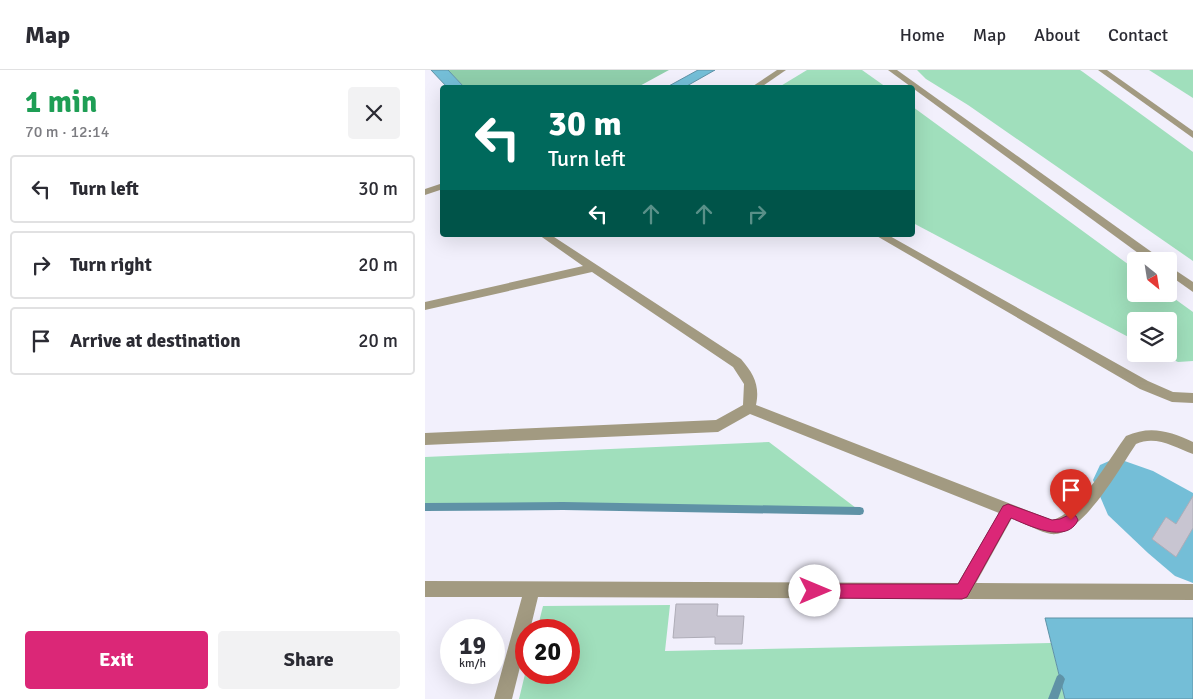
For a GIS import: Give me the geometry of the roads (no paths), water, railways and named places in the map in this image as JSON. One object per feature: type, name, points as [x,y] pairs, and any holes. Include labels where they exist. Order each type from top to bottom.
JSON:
[{"type":"lane","points":[[759,85],[782,70]]},
{"type":"lane","points":[[892,70],[913,85]]},
{"type":"lane","points":[[1102,70],[1193,135]]},
{"type":"lane","points":[[915,87],[1144,252]]},
{"type":"lane","points":[[425,192],[440,187]]},
{"type":"lane","points":[[425,439],[718,426],[749,408],[753,390],[747,376],[737,363],[547,237]]},
{"type":"lane","points":[[884,237],[1144,385],[1172,397],[1193,398]]},
{"type":"lane","points":[[425,306],[593,268]]},
{"type":"lane","points":[[1177,276],[1193,288]]},
{"type":"lane","points":[[749,408],[1052,527],[1062,526],[1079,513],[1131,440],[1148,434],[1174,440],[1193,448]]},
{"type":"lane","points":[[962,592],[1008,511]]},
{"type":"lane","points":[[425,589],[1193,592]]},
{"type":"lane","points":[[503,699],[532,590]]},
{"type":"water","points":[[431,70],[448,70],[462,85],[445,85]]},
{"type":"water","points":[[698,70],[715,70],[689,85],[671,85]]},
{"type":"water","points":[[1045,618],[1193,618],[1193,699],[1065,699]]},
{"type":"waterway","points":[[1116,480],[1125,499],[1165,536],[1193,558]]},
{"type":"waterway","points":[[1127,484],[1137,487],[1193,519]]},
{"type":"waterway","points":[[425,507],[563,506],[860,511]]},
{"type":"waterway","points":[[1053,699],[1060,679]]}]
